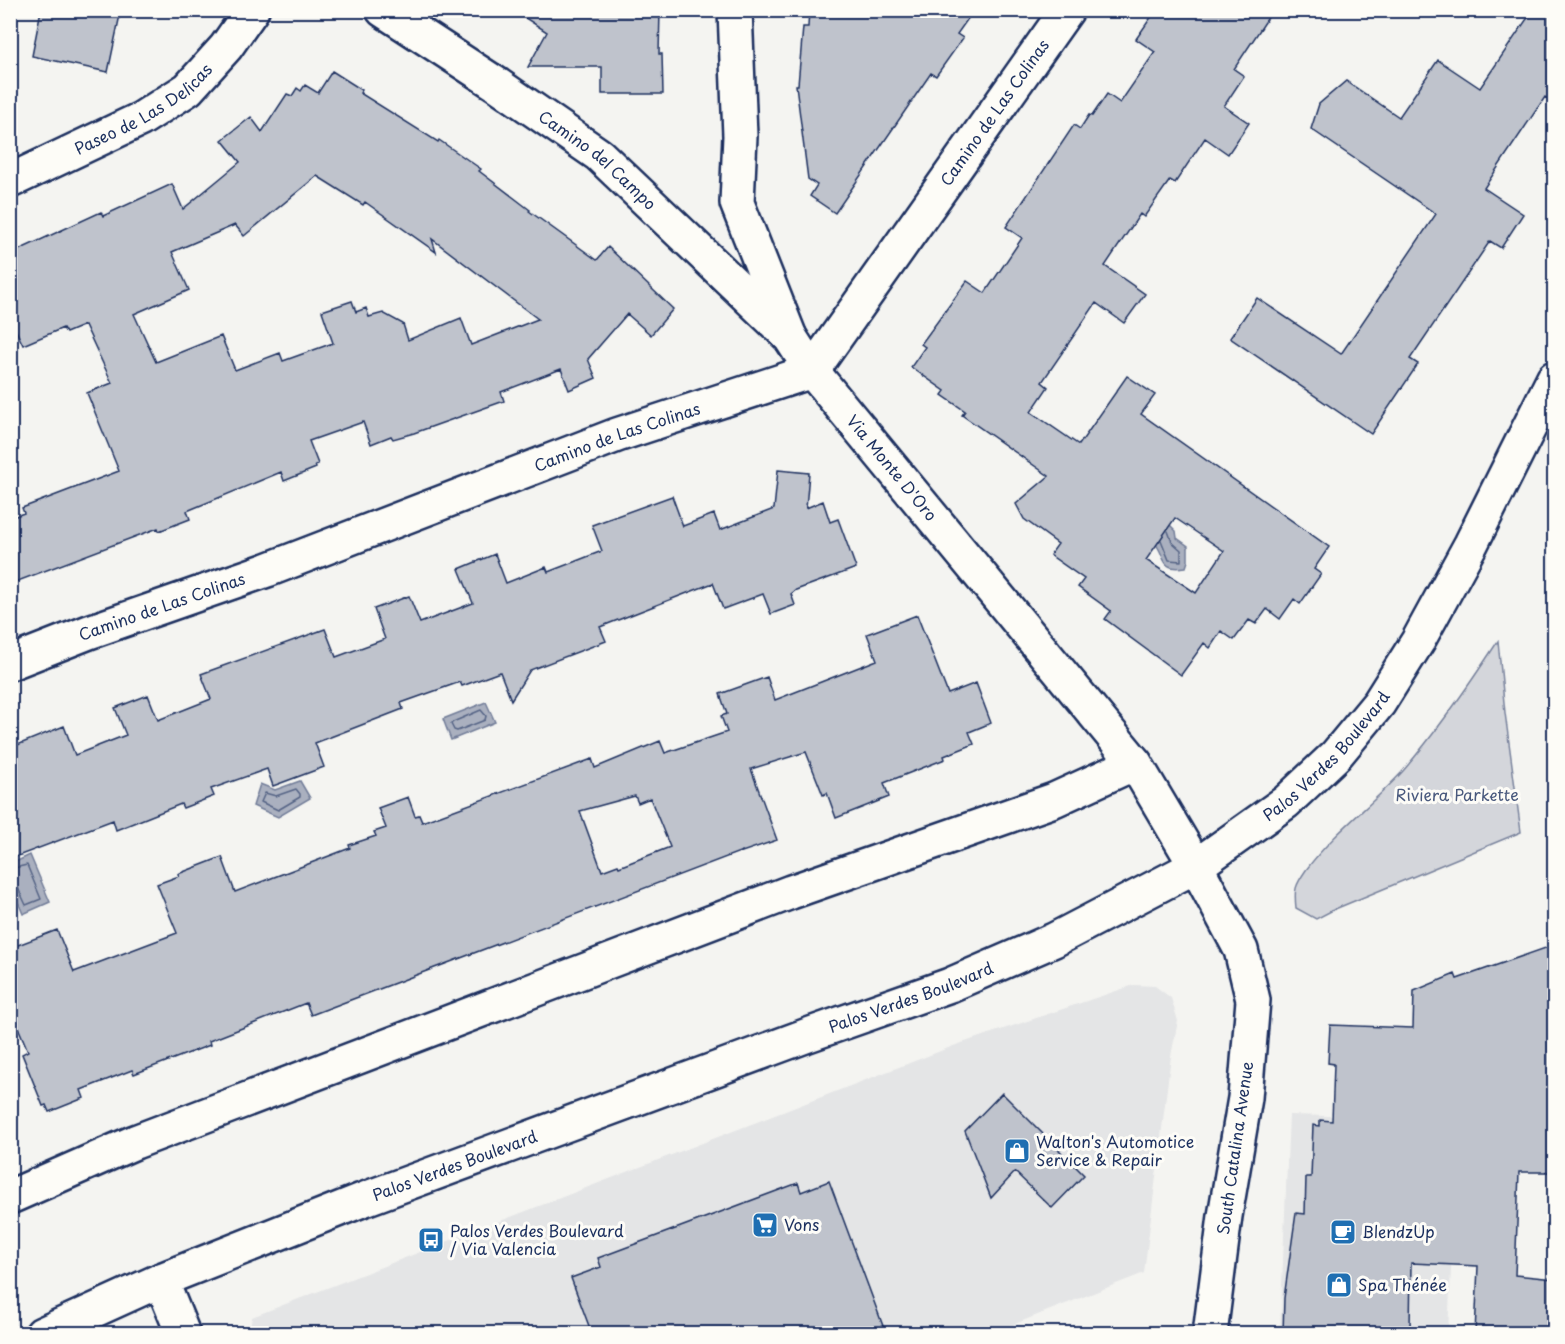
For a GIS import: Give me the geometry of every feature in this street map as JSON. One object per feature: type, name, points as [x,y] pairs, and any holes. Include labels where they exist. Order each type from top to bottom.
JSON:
[{"type":"street","name":"Paseo de Las Delicas","points":[[10,181],[141,119],[188,89],[226,48],[252,10]]},
{"type":"street","name":"Camino del Campo","points":[[383,10],[498,85],[599,155],[790,338]]},
{"type":"street","name":"Via Monte D'Oro","points":[[735,10],[740,136],[737,202],[790,338],[812,371],[1135,763],[1196,866]]},
{"type":"street","name":"Camino de Las Colinas","points":[[10,663],[89,632],[267,570],[617,435],[812,371],[1067,10]]},
{"type":"street","name":"Palos Verdes Boulevard","points":[[42,1334],[161,1280],[384,1192],[808,1035],[950,985],[1054,940],[1196,866],[1286,802],[1336,755],[1379,703],[1418,641],[1466,555],[1554,378]]},
{"type":"street","points":[[10,1197],[135,1142],[791,892],[1054,800],[1135,763]]},
{"type":"street","name":"South Catalina Avenue","points":[[1196,866],[1241,950],[1253,1000],[1245,1098],[1225,1216],[1210,1334]]},
{"type":"street","points":[[161,1280],[183,1334]]},
{"type":"shaded area","points":[[1134,985],[1155,986],[1171,998],[1178,1021],[1171,1056],[1144,1273],[992,1333],[249,1334],[252,1317],[956,1045]]},
{"type":"shaded area","points":[[1289,1115],[1446,1119],[1457,1141],[1448,1333],[1280,1334]]},
{"type":"green space","name":"Riviera Parkette","points":[[1498,641],[1521,832],[1316,919],[1296,908],[1296,888],[1306,870],[1340,831],[1403,771],[1453,708]]},
{"type":"water","points":[[1169,524],[1176,531],[1177,538],[1188,546],[1186,567],[1177,568],[1167,564],[1152,540]]},
{"type":"water","points":[[486,702],[495,722],[451,740],[443,719]]},
{"type":"water","points":[[300,781],[310,798],[278,817],[253,806],[260,784],[275,790]]},
{"type":"water","points":[[30,855],[50,902],[23,914],[11,885],[11,864]]},
{"type":"building","points":[[41,10],[121,10],[108,72],[32,56]]},
{"type":"building","points":[[513,10],[660,10],[659,54],[662,54],[663,94],[602,94],[602,67],[528,67],[547,32]]},
{"type":"building","points":[[809,10],[854,10],[854,13],[902,15],[905,10],[974,10],[957,34],[963,38],[936,76],[931,73],[835,213],[810,196],[817,185],[808,179],[796,85],[798,85],[803,27],[808,27]]},
{"type":"building","points":[[1156,10],[1273,10],[1234,69],[1244,76],[1224,106],[1249,123],[1228,154],[1205,138],[1175,183],[1170,180],[1144,217],[1140,214],[1105,266],[1145,294],[1124,323],[1096,303],[1042,382],[1048,387],[1031,412],[1079,445],[1127,376],[1155,395],[1141,414],[1329,547],[1314,569],[1321,574],[1300,604],[1294,599],[1280,619],[1267,609],[1256,624],[1249,620],[1234,640],[1221,631],[1210,648],[1204,643],[1181,675],[1105,619],[1111,611],[1078,587],[1084,579],[1050,555],[1058,544],[1024,519],[1016,504],[1049,476],[962,415],[965,411],[942,395],[945,391],[911,367],[925,347],[921,344],[967,281],[985,293],[1022,238],[1006,227],[1074,125],[1080,129],[1107,94],[1120,103],[1155,52],[1136,39]],"holes":[[[1175,518],[1224,551],[1196,593],[1146,560]]]},
{"type":"building","points":[[1533,10],[1554,10],[1554,102],[1545,97],[1484,188],[1523,214],[1501,248],[1490,241],[1410,359],[1418,364],[1371,434],[1230,338],[1257,298],[1341,354],[1436,214],[1311,129],[1319,104],[1346,81],[1399,117],[1438,60],[1480,88]]},
{"type":"building","points":[[332,71],[362,90],[360,93],[438,142],[439,140],[481,169],[479,171],[529,211],[597,260],[608,247],[673,309],[651,335],[627,314],[588,359],[596,378],[569,390],[561,369],[501,392],[504,401],[414,433],[393,439],[391,436],[371,444],[363,422],[309,441],[318,464],[315,465],[316,468],[284,481],[281,472],[187,511],[190,519],[159,531],[158,528],[10,584],[10,518],[24,513],[22,508],[119,471],[87,393],[112,383],[85,325],[66,333],[63,328],[23,345],[10,318],[10,254],[101,212],[103,216],[172,184],[183,209],[240,162],[222,140],[251,117],[262,132],[287,94],[292,96],[297,88],[301,91],[305,85],[318,93]],"holes":[[[317,176],[363,205],[365,202],[436,252],[432,239],[538,319],[471,345],[461,318],[408,340],[403,324],[383,313],[369,317],[366,308],[356,312],[352,301],[322,311],[333,343],[283,361],[280,353],[235,370],[221,336],[156,362],[134,314],[189,290],[172,252],[235,225],[244,236]]]},
{"type":"building","points":[[778,470],[809,473],[806,508],[823,501],[830,522],[838,519],[856,568],[796,590],[791,594],[795,605],[771,614],[763,594],[723,609],[713,583],[600,627],[606,641],[530,670],[511,700],[500,672],[462,686],[460,682],[401,703],[403,709],[315,743],[324,767],[273,786],[267,769],[211,789],[214,796],[183,808],[181,804],[116,830],[113,820],[10,859],[10,748],[64,726],[75,755],[126,735],[115,708],[148,695],[158,720],[211,699],[201,674],[325,629],[336,657],[385,639],[374,609],[409,596],[420,623],[473,603],[459,569],[495,554],[506,583],[546,567],[548,572],[602,551],[592,525],[672,496],[683,526],[714,514],[720,530],[774,509]]},
{"type":"building","points":[[917,615],[948,694],[976,683],[991,723],[969,732],[974,744],[944,756],[945,759],[884,783],[889,797],[836,818],[827,793],[823,795],[806,752],[751,769],[777,840],[742,851],[311,1015],[306,1003],[209,1041],[210,1045],[134,1074],[132,1070],[81,1090],[84,1098],[49,1112],[46,1105],[43,1106],[22,1054],[28,1051],[10,1008],[10,948],[57,930],[74,972],[177,933],[157,884],[179,876],[178,874],[222,857],[235,892],[376,836],[374,832],[386,828],[378,808],[408,797],[415,816],[419,815],[422,822],[592,759],[595,768],[660,741],[665,753],[727,732],[721,716],[727,714],[720,694],[767,677],[775,700],[877,660],[867,634]],"holes":[[[635,796],[638,803],[650,798],[670,847],[619,867],[618,865],[602,871],[580,811]]]},
{"type":"building","points":[[1554,945],[1554,1172],[1519,1172],[1515,1275],[1554,1279],[1554,1334],[1475,1334],[1478,1266],[1411,1263],[1410,1329],[1382,1327],[1382,1334],[1283,1334],[1284,1298],[1296,1213],[1305,1214],[1306,1177],[1311,1177],[1313,1125],[1320,1126],[1320,1120],[1332,1121],[1334,1064],[1328,1063],[1330,1025],[1413,1028],[1414,991],[1455,974],[1457,979]]},
{"type":"building","name":"Walton's Automotice Service & Repair","points":[[1002,1093],[1084,1175],[1052,1208],[1015,1172],[991,1198],[965,1131]]},
{"type":"building","name":"Vons","points":[[829,1181],[886,1334],[592,1334],[571,1278],[601,1267],[598,1258],[798,1183],[801,1192]]},
{"type":"place","name":"Walton's Automotice Service & Repair","points":[[1017,1151]]},
{"type":"place","name":"Vons","points":[[765,1225]]},
{"type":"place","name":"BlendzUp","points":[[1343,1232]]},
{"type":"place","name":"Palos Verdes Boulevard / Via Valencia","points":[[431,1240]]},
{"type":"place","name":"Spa Thénée","points":[[1339,1285]]}]
